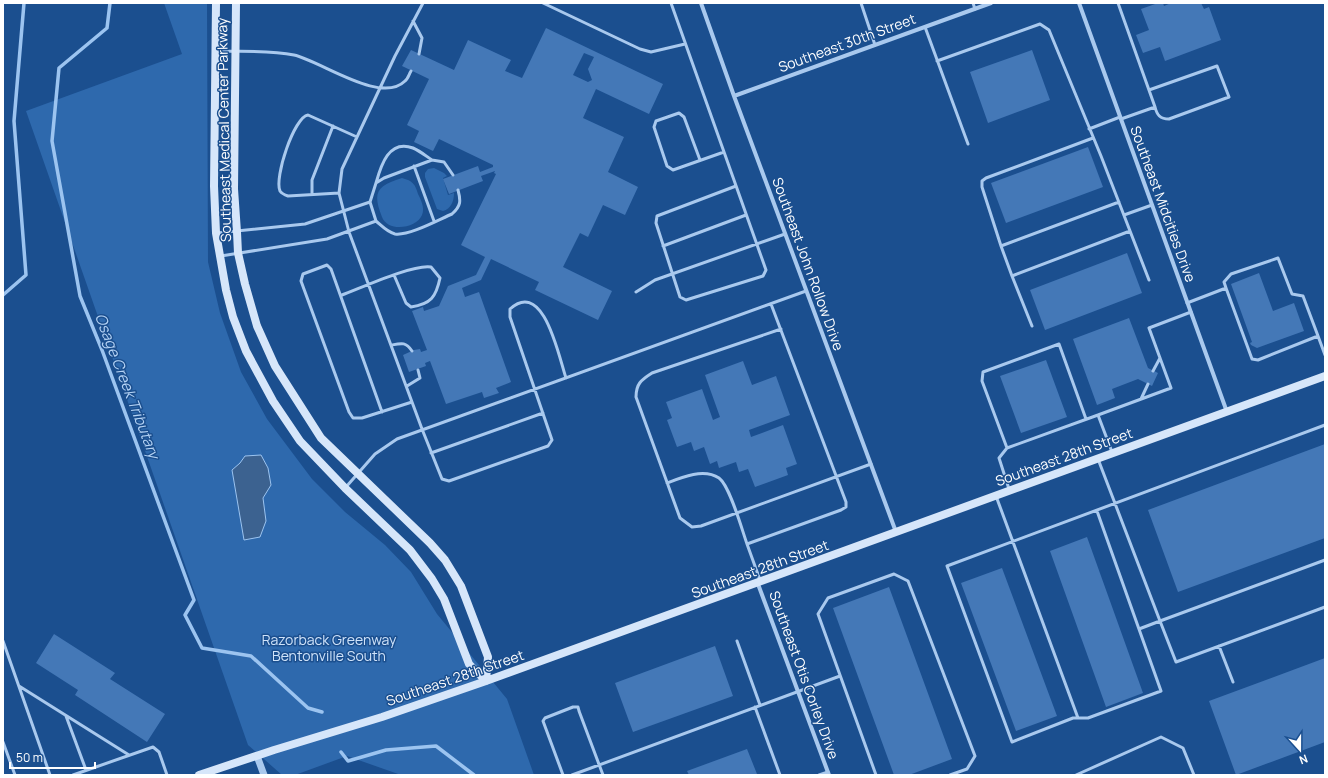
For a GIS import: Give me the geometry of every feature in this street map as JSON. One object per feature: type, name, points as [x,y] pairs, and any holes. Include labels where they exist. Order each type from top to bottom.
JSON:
[{"type":"main road","name":"Southeast Medical Center Parkway","points":[[216,3],[214,186],[216,234],[219,257],[233,317],[246,351],[273,401],[300,441],[345,488],[410,550],[432,579],[444,599],[469,664],[486,681]]},
{"type":"main road","name":"Southeast Medical Center Parkway","points":[[236,3],[234,189],[238,253],[255,319],[274,366],[321,438],[430,543],[445,560],[461,586],[488,657],[486,681]]},
{"type":"main road","name":"Southeast 28th Street","points":[[200,775],[382,717],[486,681],[760,583],[1325,376]]},
{"type":"street","name":"Southeast John Rollow Drive","points":[[701,3],[734,96],[896,532]]},
{"type":"street","name":"Southeast 30th Street","points":[[734,96],[991,3]]},
{"type":"street","name":"Southeast Midcities Drive","points":[[1079,3],[1227,412]]},
{"type":"street","name":"Southeast Otis Corley Drive","points":[[760,583],[829,773]]},
{"type":"street","points":[[257,756],[264,775]]},
{"type":"lane","points":[[423,3],[342,169],[339,192],[349,232],[370,284],[412,402],[442,479],[448,481],[548,446],[552,440],[510,317],[510,309],[516,304],[527,302],[534,305],[547,319],[566,378]]},
{"type":"lane","points":[[543,3],[640,49],[651,52],[685,44]]},
{"type":"lane","points":[[671,3],[766,270],[763,276],[686,300],[680,297],[672,275],[656,224],[657,216],[736,186]]},
{"type":"lane","points":[[861,3],[875,45]]},
{"type":"lane","points":[[973,3],[975,9]]},
{"type":"lane","points":[[1118,3],[1155,107],[1159,116],[1163,119],[1169,119],[1229,97],[1217,66],[1149,90]]},
{"type":"lane","points":[[413,21],[422,38],[419,54]]},
{"type":"lane","points":[[937,61],[1040,24],[1045,25],[1052,35],[1149,280]]},
{"type":"lane","points":[[925,27],[968,144]]},
{"type":"lane","points":[[216,51],[294,55],[324,66],[367,86],[380,89],[392,87],[405,82],[411,70]]},
{"type":"lane","points":[[1089,129],[1155,107]]},
{"type":"lane","points":[[700,160],[684,117],[679,113],[656,121],[654,127],[667,166],[673,170],[724,152]]},
{"type":"lane","points":[[339,192],[288,196],[282,194],[279,190],[279,180],[284,155],[299,120],[308,115],[357,137]]},
{"type":"lane","points":[[312,194],[312,180],[333,126]]},
{"type":"lane","points":[[1032,326],[1001,246],[982,187],[982,181],[986,178],[1093,138]]},
{"type":"lane","points":[[453,175],[444,162],[432,160],[414,148],[404,146],[393,149],[385,157],[370,202],[376,221],[385,229],[395,234],[405,233],[452,214],[458,208],[461,201],[458,190]]},
{"type":"lane","points":[[376,183],[384,178],[432,160]]},
{"type":"lane","points":[[414,166],[434,221]]},
{"type":"lane","points":[[216,234],[305,224],[370,202]]},
{"type":"lane","points":[[1001,246],[1119,202]]},
{"type":"lane","points":[[1124,215],[1152,205]]},
{"type":"lane","points":[[663,246],[746,215]]},
{"type":"lane","points":[[219,257],[327,239],[376,221]]},
{"type":"lane","points":[[1012,276],[1130,232]]},
{"type":"lane","points":[[636,292],[656,280],[785,234]]},
{"type":"lane","points":[[1318,336],[1258,360],[1252,359],[1224,282],[1231,274],[1278,258],[1292,294],[1303,296],[1318,336],[1325,355]]},
{"type":"lane","points":[[342,295],[424,265],[431,267],[440,278],[437,290],[430,301],[411,306],[406,303],[394,276]]},
{"type":"lane","points":[[382,412],[342,295],[331,269],[327,266],[303,274],[301,281],[349,412],[353,418],[382,412],[412,402]]},
{"type":"lane","points":[[1187,303],[1226,288]]},
{"type":"lane","points":[[345,488],[357,473],[388,444],[397,439],[806,291]]},
{"type":"lane","points":[[747,544],[846,507],[846,502],[771,304]]},
{"type":"lane","points":[[1010,491],[999,458],[1007,448],[1171,388],[1149,328],[1191,312]]},
{"type":"lane","points":[[781,329],[652,373],[640,381],[636,388],[636,397],[680,518],[692,527],[701,526],[871,464]]},
{"type":"lane","points":[[392,345],[405,343],[412,351]]},
{"type":"lane","points":[[1007,448],[982,381],[982,372],[1059,344],[1086,419]]},
{"type":"lane","points":[[1153,371],[1160,358]]},
{"type":"lane","points":[[407,386],[420,378],[418,370]]},
{"type":"lane","points":[[1141,399],[1148,384]]},
{"type":"lane","points":[[431,453],[542,413]]},
{"type":"lane","points":[[1098,415],[1112,454]]},
{"type":"lane","points":[[1097,511],[1161,691],[1088,718],[1073,718],[1012,742],[947,566],[1325,425]]},
{"type":"lane","points":[[1098,459],[1176,662],[1325,607]]},
{"type":"lane","points":[[667,483],[684,476],[702,474],[718,477],[726,486],[760,583]]},
{"type":"lane","points":[[996,496],[1078,718]]},
{"type":"lane","points":[[1139,629],[1325,560]]},
{"type":"lane","points":[[876,775],[818,614],[828,598],[894,574],[908,581],[975,756],[967,769],[950,775]]},
{"type":"lane","points":[[3,641],[50,775]]},
{"type":"lane","points":[[737,641],[760,705]]},
{"type":"lane","points":[[1219,646],[1232,682]]},
{"type":"lane","points":[[572,775],[840,676]]},
{"type":"lane","points":[[19,686],[129,755]]},
{"type":"lane","points":[[563,775],[543,721],[545,718],[573,707],[578,707],[603,775]]},
{"type":"lane","points":[[755,707],[780,775]]},
{"type":"lane","points":[[65,715],[86,770]]},
{"type":"lane","points":[[1076,775],[1161,737],[1183,748],[1194,775]]},
{"type":"lane","points":[[3,742],[15,775]]},
{"type":"lane","points":[[73,775],[153,747],[159,752],[168,775]]},
{"type":"lane","points":[[819,775],[829,773]]},
{"type":"green space","name":"Razorback Greenway Bentonville South","points":[[164,3],[207,3],[208,262],[220,313],[241,372],[267,419],[312,479],[345,512],[385,545],[411,572],[437,614],[507,699],[534,775],[401,775],[347,756],[295,775],[282,775],[248,745],[26,111],[182,54]]},
{"type":"green space","points":[[434,168],[447,176],[443,178],[448,195],[454,193],[452,204],[443,211],[437,209],[425,177],[425,173],[428,169]]},
{"type":"green space","points":[[402,178],[409,180],[415,185],[422,204],[423,212],[419,219],[409,226],[396,227],[385,222],[379,208],[377,196],[382,187]]},
{"type":"shaded area","points":[[261,455],[268,468],[271,485],[263,498],[266,521],[260,537],[244,540],[232,470],[245,456]]},
{"type":"building","points":[[1158,3],[1163,3],[1164,6],[1171,3],[1201,3],[1204,9],[1209,7],[1221,40],[1165,61],[1160,47],[1143,53],[1136,35],[1149,30],[1141,9]]},
{"type":"building","points":[[546,28],[663,84],[649,114],[596,89],[583,118],[624,137],[608,172],[638,187],[625,215],[603,205],[588,237],[580,233],[563,267],[612,291],[598,320],[535,290],[539,282],[491,259],[481,280],[462,288],[465,297],[479,292],[511,382],[496,388],[499,393],[484,398],[482,392],[446,404],[430,361],[425,363],[426,366],[409,372],[403,355],[414,350],[420,349],[421,352],[427,350],[412,311],[423,307],[424,311],[439,306],[448,286],[476,275],[485,257],[461,245],[496,174],[494,173],[495,171],[481,176],[483,181],[449,194],[443,179],[478,166],[480,172],[493,167],[493,165],[439,139],[433,151],[414,142],[419,131],[407,125],[429,79],[402,66],[411,50],[454,70],[468,40],[511,60],[505,71],[522,78]],"holes":[[[584,53],[594,57],[588,69],[592,80],[588,82],[573,75]]]},
{"type":"building","points":[[1032,50],[1050,100],[988,123],[970,72]]},
{"type":"building","points":[[1088,147],[1103,187],[1006,223],[991,183]]},
{"type":"building","points":[[1127,253],[1142,293],[1045,330],[1030,290]]},
{"type":"building","points":[[1259,273],[1273,311],[1294,303],[1304,331],[1257,348],[1250,343],[1252,342],[1231,284]]},
{"type":"building","points":[[1129,318],[1148,368],[1158,373],[1152,386],[1138,379],[1112,389],[1115,398],[1097,405],[1073,339]]},
{"type":"building","points":[[1046,360],[1067,417],[1021,433],[1000,376]]},
{"type":"building","points":[[743,361],[752,385],[776,376],[790,415],[749,430],[751,437],[783,425],[797,464],[786,468],[788,475],[755,487],[748,469],[739,472],[736,462],[719,468],[717,461],[710,464],[704,447],[694,451],[691,442],[677,447],[667,420],[672,418],[666,402],[702,389],[713,420],[720,417],[705,375]]},
{"type":"building","points":[[1325,444],[1325,538],[1178,592],[1148,510]]},
{"type":"building","points":[[1087,537],[1143,693],[1106,707],[1050,551]]},
{"type":"building","points":[[1002,568],[1057,716],[1016,731],[961,583]]},
{"type":"building","points":[[889,587],[952,759],[909,775],[894,775],[833,608]]},
{"type":"building","points":[[54,634],[115,673],[110,679],[165,714],[147,742],[75,695],[78,690],[36,663]]},
{"type":"building","points":[[715,646],[733,696],[633,732],[615,683]]},
{"type":"building","points":[[1325,658],[1325,742],[1236,775],[1209,701]]},
{"type":"building","points":[[747,749],[757,774],[689,775],[687,771]]},
{"type":"waterway","name":"Osage Creek Tributary","points":[[3,295],[26,275],[14,121],[24,3]]},
{"type":"waterway","name":"Osage Creek Tributary","points":[[110,3],[107,28],[59,68],[52,141],[80,296],[102,350],[194,600],[185,615],[202,648],[251,656],[308,708],[322,712]]},
{"type":"waterway","name":"Osage Creek Tributary","points":[[341,752],[348,761],[386,750],[436,746],[474,775]]}]
